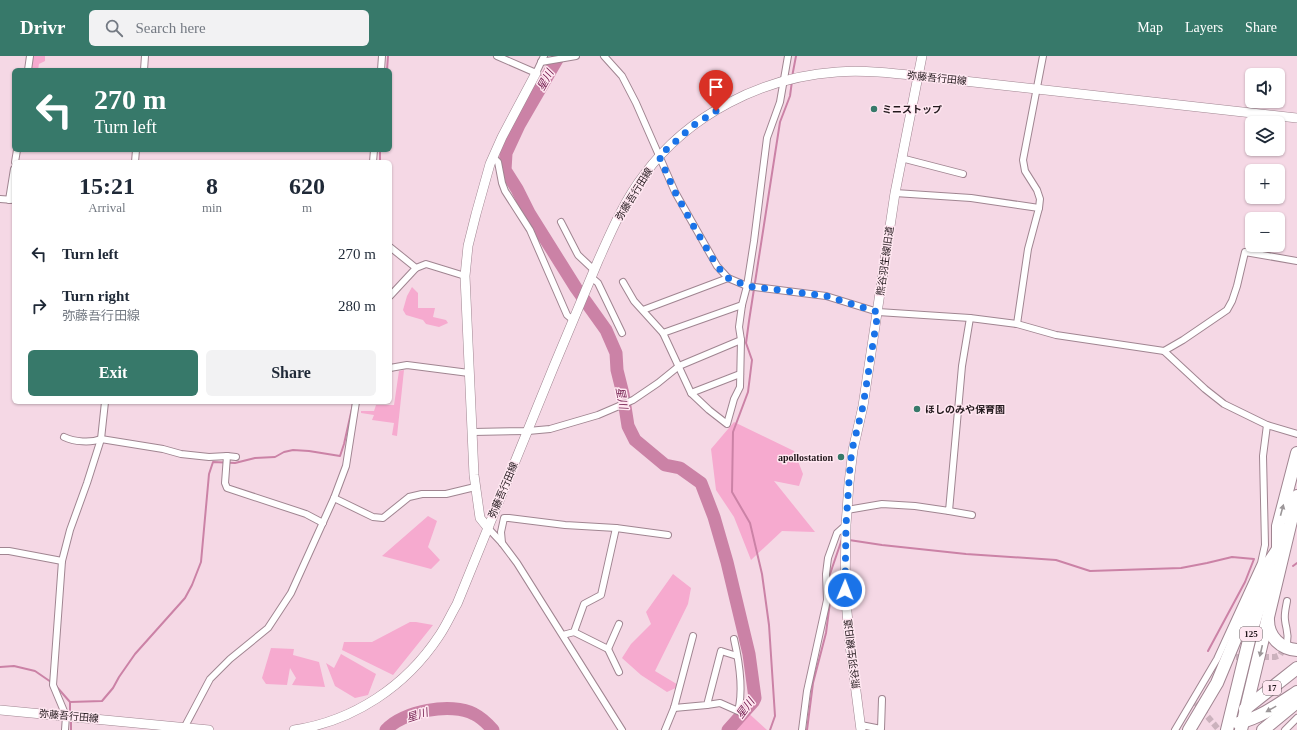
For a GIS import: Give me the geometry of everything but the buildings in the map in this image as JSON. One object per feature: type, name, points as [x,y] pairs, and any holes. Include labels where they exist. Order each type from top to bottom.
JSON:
[{"type":"highway","name":"125","points":[[1278,549],[1278,526],[1297,453]]},
{"type":"highway","name":"125","points":[[1242,726],[1297,496]]},
{"type":"highway","name":"125","points":[[1228,727],[1254,620],[1278,549],[1288,533]]},
{"type":"highway","points":[[1189,730],[1217,683],[1264,570],[1278,549]]},
{"type":"highway","points":[[1268,613],[1268,625],[1270,632],[1278,643],[1289,649],[1297,650]]},
{"type":"highway","name":"17","points":[[1220,730],[1228,727],[1247,708],[1297,668]]},
{"type":"highway","points":[[1228,727],[1238,724],[1242,726],[1297,692]]},
{"type":"highway","points":[[1263,730],[1297,702]]},
{"type":"main road","name":"熊谷羽生線旧道","points":[[861,727],[850,644],[845,590],[847,510],[852,450],[863,406],[895,193],[922,56]]},
{"type":"main road","name":"弥藤吾行田線","points":[[294,730],[320,725],[364,706],[387,692],[406,676],[426,654],[443,629],[457,604],[591,276],[618,219],[631,195],[659,156],[694,125],[716,111],[759,89],[785,81],[837,72],[888,72],[1297,118]]},
{"type":"main road","points":[[488,528],[480,518],[475,487],[465,276],[468,246],[474,220],[493,157],[536,73]]},
{"type":"main road","name":"弥藤吾行田線","points":[[0,710],[183,729],[209,730]]},
{"type":"street","points":[[28,68],[30,56]]},
{"type":"street","points":[[144,68],[145,56]]},
{"type":"street","points":[[381,68],[382,56]]},
{"type":"street","points":[[497,56],[536,73],[542,60],[576,56]]},
{"type":"street","points":[[604,56],[622,76],[636,103],[675,192],[717,266],[728,278],[747,286],[826,296],[878,312],[970,318],[1016,324],[1056,335],[1164,350],[1205,389],[1224,404],[1267,426],[1297,434]]},
{"type":"street","points":[[623,282],[634,301],[663,333],[691,393],[727,424],[734,399],[740,387],[741,340],[739,327],[742,305],[747,286],[767,138],[780,102],[785,81],[788,56]]},
{"type":"street","points":[[1016,324],[1028,249],[1039,208],[1040,198],[1024,171],[1023,160],[1043,56]]},
{"type":"street","points":[[493,157],[498,162],[505,191],[530,230],[567,315],[574,318]]},
{"type":"street","points":[[901,158],[963,174]]},
{"type":"street","points":[[895,193],[971,198],[1039,208]]},
{"type":"street","points":[[0,199],[12,200]]},
{"type":"street","points":[[560,222],[591,276],[598,283],[622,333]]},
{"type":"street","points":[[392,249],[416,268]]},
{"type":"street","points":[[1164,350],[1183,340],[1227,310],[1237,286],[1245,252],[1297,261]]},
{"type":"street","points":[[392,294],[416,268],[426,264],[465,276]]},
{"type":"street","points":[[643,310],[728,278]]},
{"type":"street","points":[[663,333],[742,305]]},
{"type":"street","points":[[949,511],[962,366],[970,318]]},
{"type":"street","points":[[473,432],[550,429],[598,415],[633,400],[679,366],[741,340]]},
{"type":"street","points":[[392,368],[407,366],[469,373]]},
{"type":"street","points":[[691,393],[740,374]]},
{"type":"street","points":[[65,730],[66,716],[52,685],[62,561],[70,530],[101,439],[105,404]]},
{"type":"street","points":[[183,729],[210,679],[268,628],[291,593],[334,498],[346,466],[356,404]]},
{"type":"street","points":[[1175,730],[1217,658],[1237,618],[1261,563],[1265,545],[1263,456],[1267,426]]},
{"type":"street","points":[[64,437],[69,439],[94,441],[101,439],[163,449],[181,454],[210,457],[236,457]]},
{"type":"street","points":[[227,456],[225,483],[227,488],[306,514],[323,523]]},
{"type":"street","points":[[334,498],[373,517],[383,518],[409,497],[422,494],[446,494],[475,487]]},
{"type":"street","points":[[847,510],[882,504],[914,506],[972,515]]},
{"type":"street","points":[[502,543],[501,532],[504,518],[565,525],[616,528],[668,535]]},
{"type":"street","points":[[488,528],[502,543],[517,563],[622,730]]},
{"type":"street","points":[[574,632],[584,604],[601,596],[616,528]]},
{"type":"street","points":[[802,730],[807,691],[827,600],[826,574],[828,558],[837,533],[846,534]]},
{"type":"street","points":[[0,551],[9,551],[62,561]]},
{"type":"street","points":[[1179,730],[1222,657],[1238,623],[1256,572]]},
{"type":"street","points":[[1287,601],[1284,616],[1288,631],[1287,643]]},
{"type":"street","points":[[608,649],[619,624]]},
{"type":"street","points":[[563,636],[574,632],[608,649],[619,672]]},
{"type":"street","points":[[666,730],[674,708],[693,636]]},
{"type":"street","points":[[674,708],[720,703],[738,711],[740,702],[737,656],[734,639]]},
{"type":"street","points":[[707,705],[721,651],[737,656]]},
{"type":"street","points":[[861,727],[881,729],[882,699]]},
{"type":"street","points":[[1282,730],[1297,718]]},
{"type":"shaded area","points":[[32,56],[45,56],[45,61],[39,64],[38,68],[32,68]]},
{"type":"shaded area","points":[[412,287],[418,293],[418,308],[435,308],[433,317],[446,320],[448,323],[439,327],[426,324],[423,320],[406,315],[403,310],[407,296]]},
{"type":"shaded area","points":[[404,370],[397,436],[392,435],[394,423],[372,420],[374,415],[361,413],[361,411],[374,411],[376,405],[394,405],[399,371]]},
{"type":"shaded area","points":[[734,422],[794,451],[803,474],[799,486],[774,481],[815,532],[782,531],[751,560],[734,517],[716,490],[711,449]]},
{"type":"shaded area","points":[[428,516],[437,521],[428,547],[440,560],[431,569],[382,556]]},
{"type":"shaded area","points":[[673,574],[691,588],[688,604],[655,671],[680,686],[667,692],[641,675],[622,658],[631,644],[651,624],[646,612]]},
{"type":"shaded area","points":[[410,622],[433,625],[393,675],[342,650],[344,642],[372,642]]},
{"type":"shaded area","points":[[271,648],[294,649],[293,655],[319,662],[325,687],[292,685],[296,678],[290,668],[287,685],[266,684],[262,678]]},
{"type":"shaded area","points":[[341,654],[376,674],[368,695],[355,698],[335,686],[326,663],[334,668]]},
{"type":"shaded area","points":[[745,710],[767,730],[728,730]]},
{"type":"waterway","points":[[387,68],[388,56]]},
{"type":"waterway","name":"星川","points":[[559,56],[519,125],[506,153],[505,170],[517,189],[529,213],[576,288],[606,330],[616,353],[617,370],[623,394],[628,426],[635,440],[665,465],[680,468],[701,483],[714,517],[727,562],[749,654],[755,698],[728,730]]},
{"type":"waterway","points":[[792,77],[796,56]]},
{"type":"waterway","points":[[770,730],[775,716],[769,625],[762,574],[750,523],[732,492],[733,432],[748,392],[752,360],[746,343],[749,321],[780,122],[790,96],[792,81]]},
{"type":"waterway","points":[[380,152],[380,160]]},
{"type":"waterway","points":[[70,702],[102,701],[113,688],[135,654],[185,598],[201,562],[209,474],[213,462],[235,463],[255,458],[275,457],[284,452],[293,450],[340,456],[353,404]]},
{"type":"waterway","points":[[807,730],[813,683],[826,633],[830,602],[830,574],[842,539]]},
{"type":"waterway","points":[[849,540],[966,554],[1056,560],[1090,571],[1181,568],[1232,557],[1254,559],[1245,582],[1208,651]]},
{"type":"waterway","points":[[1293,566],[1297,563]]},
{"type":"waterway","points":[[0,667],[14,666],[35,671],[51,682]]},
{"type":"waterway","points":[[56,686],[70,702],[70,715]]},
{"type":"waterway","name":"星川","points":[[386,730],[393,723],[415,713],[441,709],[465,710],[480,717],[493,730]]},
{"type":"waterway","points":[[71,719],[71,730]]},
{"type":"tunnel","points":[[1227,657],[1275,657],[1280,655],[1286,645]]},
{"type":"tunnel","points":[[1196,703],[1219,730]]},
{"type":"place","name":"ミニストップ","points":[[874,109]]},
{"type":"place","name":"ほしのみや保育園","points":[[917,409]]},
{"type":"place","name":"apollostation","points":[[841,457]]},
{"type":"route","points":[[716,111],[694,125],[659,156],[675,192],[717,266],[728,278],[747,286],[826,296],[878,312],[863,406],[852,450],[848,483],[845,590]]}]
